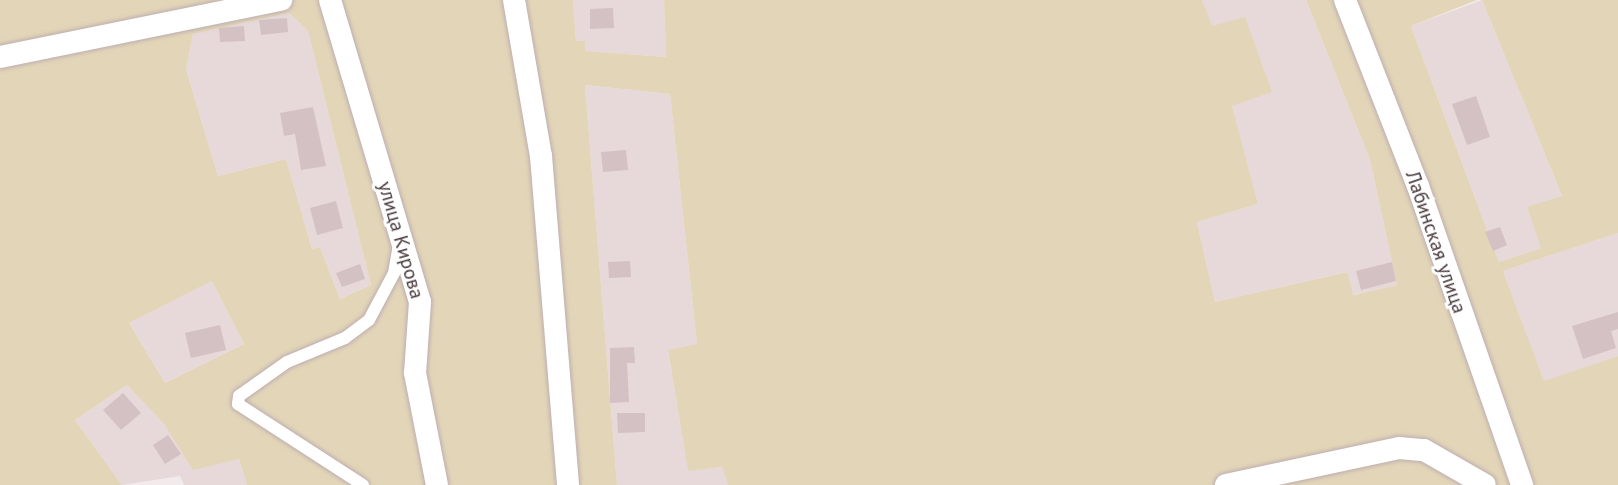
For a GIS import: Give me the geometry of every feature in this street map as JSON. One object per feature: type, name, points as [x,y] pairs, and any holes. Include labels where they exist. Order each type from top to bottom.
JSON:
[{"type":"street","points":[[0,57],[281,0]]},
{"type":"street","name":"улица Кирова","points":[[330,0],[420,302],[415,373],[437,485]]},
{"type":"street","points":[[514,0],[544,189],[568,485]]},
{"type":"street","name":"Лабинская улица","points":[[1345,0],[1418,186],[1522,485]]},
{"type":"street","points":[[1226,485],[1399,447],[1424,450],[1485,485]]},
{"type":"lane","points":[[363,485],[238,404],[239,396],[287,362],[345,338],[369,320],[394,273],[401,236]]},
{"type":"shaded area","points":[[0,0],[326,0],[415,304],[432,485],[247,485],[239,459],[193,470],[164,424],[127,385],[75,420],[122,485],[0,485]],"holes":[[[289,13],[308,31],[371,285],[340,299],[320,247],[312,249],[286,159],[218,176],[186,69],[193,34]],[[212,281],[244,344],[165,383],[129,323]]]},
{"type":"shaded area","points":[[340,0],[507,0],[540,200],[564,485],[440,485],[418,370],[423,302]]},
{"type":"shaded area","points":[[523,0],[573,0],[576,41],[585,41],[585,51],[666,57],[664,0],[1202,0],[1212,26],[1245,17],[1272,92],[1232,106],[1258,204],[1197,222],[1215,302],[1347,272],[1353,295],[1397,285],[1370,160],[1306,0],[1340,0],[1517,485],[1496,485],[1423,446],[1300,463],[1214,485],[728,485],[722,467],[688,471],[668,350],[697,344],[670,94],[585,85],[617,485],[578,485]]},
{"type":"shaded area","points":[[573,0],[664,0],[666,57],[585,51],[576,41]]},
{"type":"shaded area","points":[[1202,0],[1306,0],[1370,160],[1397,285],[1352,295],[1346,272],[1215,302],[1197,222],[1258,204]]},
{"type":"shaded area","points":[[1352,0],[1477,0],[1411,26],[1499,262],[1541,248],[1527,207],[1562,196],[1482,0],[1618,0],[1618,233],[1503,271],[1544,381],[1618,356],[1618,485],[1528,485]]},
{"type":"shaded area","points":[[1482,0],[1562,196],[1541,248],[1499,262],[1411,26]]},
{"type":"shaded area","points":[[289,13],[308,31],[371,285],[340,299],[320,247],[312,249],[286,159],[218,176],[186,69],[193,34]]},
{"type":"shaded area","points":[[585,85],[670,94],[697,344],[668,351],[688,470],[723,467],[728,485],[617,485]]},
{"type":"shaded area","points":[[1618,233],[1618,356],[1544,382],[1503,271]]},
{"type":"shaded area","points":[[212,281],[244,344],[165,383],[129,323]]},
{"type":"shaded area","points":[[127,385],[164,424],[193,469],[239,459],[247,485],[184,485],[180,476],[122,485],[75,420]]},
{"type":"shaded area","points":[[1399,451],[1477,485],[1244,485]]},
{"type":"building","points":[[613,8],[614,28],[590,29],[590,9]]},
{"type":"building","points":[[287,18],[288,32],[261,35],[259,20]]},
{"type":"building","points":[[244,26],[245,41],[220,42],[219,28]]},
{"type":"building","points":[[1476,96],[1490,137],[1467,145],[1452,104]]},
{"type":"building","points":[[313,107],[326,166],[301,170],[295,134],[284,136],[280,113]]},
{"type":"building","points":[[626,150],[628,170],[603,172],[601,152]]},
{"type":"building","points":[[336,201],[343,228],[317,235],[310,208]]},
{"type":"building","points":[[1500,227],[1507,245],[1493,251],[1485,232]]},
{"type":"building","points":[[630,261],[631,277],[609,278],[608,262]]},
{"type":"building","points":[[1392,262],[1396,281],[1361,290],[1356,271]]},
{"type":"building","points":[[360,264],[365,279],[342,287],[336,273]]},
{"type":"building","points":[[1618,312],[1618,329],[1611,331],[1616,348],[1583,359],[1572,326]]},
{"type":"building","points":[[220,325],[226,350],[191,358],[185,333]]},
{"type":"building","points":[[634,347],[635,363],[627,363],[629,402],[610,403],[610,348]]},
{"type":"building","points":[[123,393],[141,413],[121,430],[103,410]]},
{"type":"building","points":[[617,413],[645,413],[645,432],[618,433]]},
{"type":"building","points":[[168,435],[181,454],[165,464],[153,445]]}]
